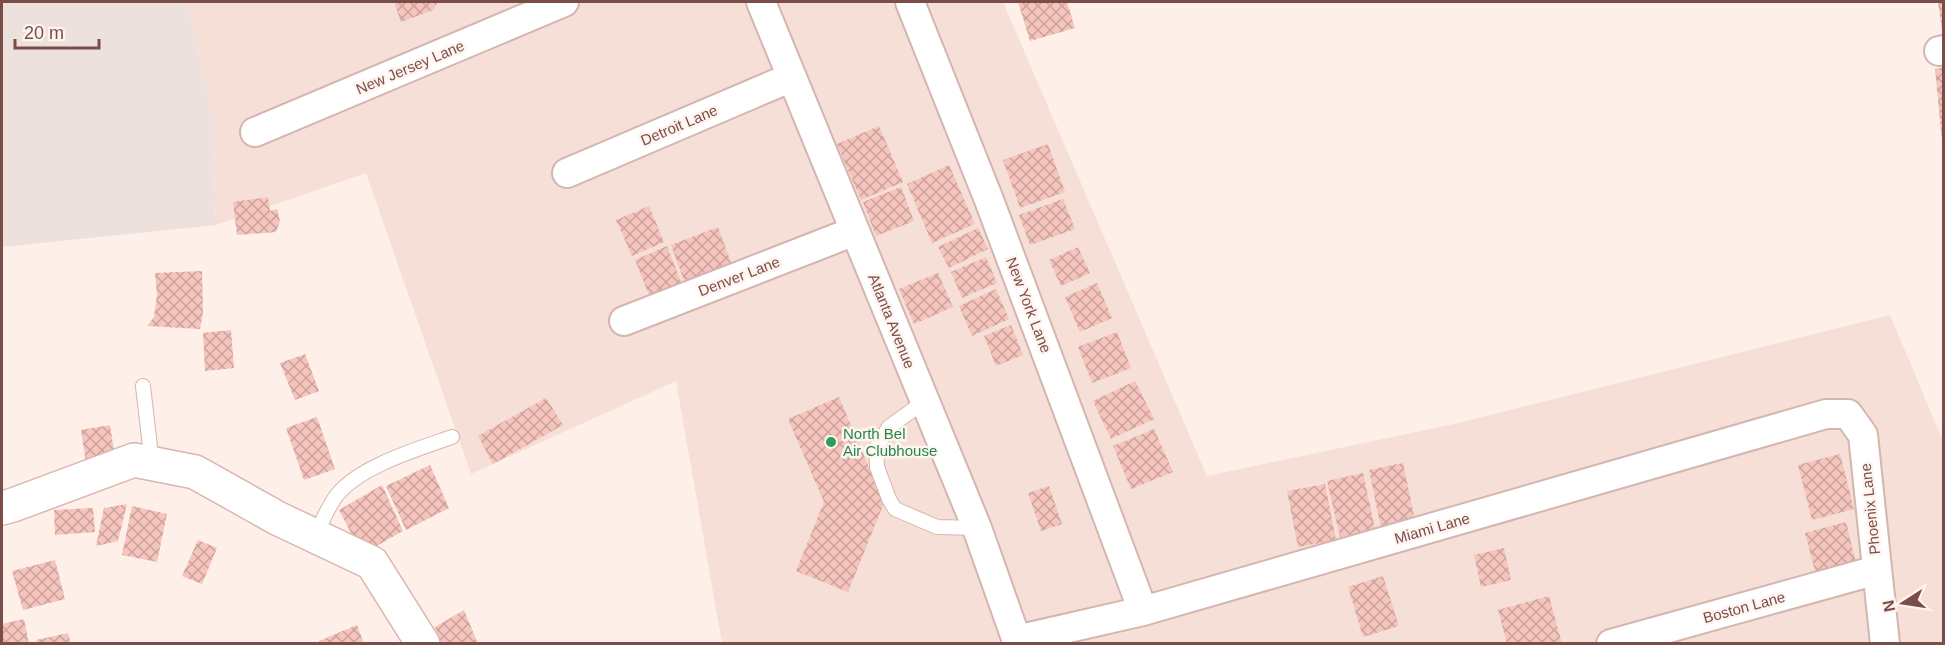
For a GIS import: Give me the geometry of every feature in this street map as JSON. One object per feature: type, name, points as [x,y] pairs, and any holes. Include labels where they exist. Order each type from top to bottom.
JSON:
[{"type":"street","name":"New Jersey Lane","points":[[255,132],[564,2]]},
{"type":"street","name":"Atlanta Avenue","points":[[761,2],[977,528],[1017,642]]},
{"type":"street","name":"New York Lane","points":[[910,2],[990,200],[1143,611]]},
{"type":"street","name":"Detroit Lane","points":[[567,173],[792,77]]},
{"type":"street","name":"Denver Lane","points":[[624,321],[855,231]]},
{"type":"street","name":"Miami Lane","points":[[1017,642],[1143,611],[1826,414],[1848,414]]},
{"type":"street","name":"Phoenix Lane","points":[[1848,414],[1863,435],[1884,644]]},
{"type":"street","points":[[2,508],[134,460],[195,472],[277,518],[372,563],[423,644]]},
{"type":"street","name":"Boston Lane","points":[[1611,644],[1876,570]]},
{"type":"lane","points":[[143,386],[152,464]]},
{"type":"lane","points":[[925,401],[889,427],[876,447],[877,467],[889,499],[895,509],[937,527],[977,528]]},
{"type":"lane","points":[[315,536],[336,495],[357,476],[411,451],[452,437]]},
{"type":"shaded area","points":[[2,2],[187,2],[212,115],[216,225],[2,247]]},
{"type":"shaded area","points":[[187,2],[1003,2],[1207,476],[1454,424],[1890,315],[1943,441],[1943,643],[722,643],[676,381],[471,474],[366,173],[216,225],[212,115]]},
{"type":"building","points":[[394,2],[438,2],[433,10],[401,22]]},
{"type":"building","points":[[1018,2],[1067,2],[1075,28],[1030,41]]},
{"type":"building","points":[[1938,2],[1944,2],[1944,30],[1942,30]]},
{"type":"building","points":[[1944,67],[1944,141],[1942,141],[1935,69]]},
{"type":"building","points":[[879,126],[903,182],[861,200],[837,144]]},
{"type":"building","points":[[1048,144],[1065,192],[1020,208],[1003,160]]},
{"type":"building","points":[[949,165],[975,224],[932,243],[907,184]]},
{"type":"building","points":[[901,187],[914,221],[876,236],[863,202]]},
{"type":"building","points":[[268,197],[270,211],[277,209],[280,221],[276,232],[237,235],[233,202]]},
{"type":"building","points":[[1063,199],[1075,229],[1030,245],[1019,215]]},
{"type":"building","points":[[649,206],[664,242],[632,256],[616,220]]},
{"type":"building","points":[[718,227],[736,276],[689,294],[671,245]]},
{"type":"building","points":[[978,228],[988,249],[949,268],[938,247]]},
{"type":"building","points":[[667,246],[683,287],[651,300],[635,260]]},
{"type":"building","points":[[1078,247],[1090,273],[1061,286],[1049,260]]},
{"type":"building","points":[[986,257],[997,283],[962,298],[951,272]]},
{"type":"building","points":[[202,271],[203,312],[200,329],[147,326],[154,317],[157,295],[155,273]]},
{"type":"building","points":[[938,273],[953,307],[914,324],[899,289]]},
{"type":"building","points":[[1097,283],[1112,318],[1080,332],[1065,297]]},
{"type":"building","points":[[996,289],[1009,319],[972,336],[959,306]]},
{"type":"building","points":[[1011,325],[1023,355],[996,366],[984,336]]},
{"type":"building","points":[[231,330],[234,368],[205,371],[203,333]]},
{"type":"building","points":[[1117,332],[1131,368],[1092,383],[1078,347]]},
{"type":"building","points":[[305,354],[319,391],[295,400],[280,363]]},
{"type":"building","points":[[1135,381],[1154,419],[1111,439],[1093,401]]},
{"type":"building","points":[[839,397],[884,503],[848,592],[796,571],[824,502],[788,419]]},
{"type":"building","points":[[546,398],[563,425],[493,464],[478,436]]},
{"type":"building","points":[[317,417],[335,469],[304,480],[286,428]]},
{"type":"building","points":[[110,425],[115,457],[86,463],[81,430]]},
{"type":"building","points":[[1154,429],[1173,472],[1131,489],[1113,446]]},
{"type":"building","points":[[1840,454],[1854,509],[1812,520],[1798,465]]},
{"type":"building","points":[[1403,463],[1415,520],[1381,528],[1369,470]]},
{"type":"building","points":[[430,465],[449,508],[406,530],[386,486]]},
{"type":"building","points":[[1363,473],[1375,529],[1340,537],[1327,481]]},
{"type":"building","points":[[1325,484],[1336,540],[1298,547],[1287,491]]},
{"type":"building","points":[[382,485],[403,531],[362,554],[339,510]]},
{"type":"building","points":[[1049,486],[1062,524],[1041,531],[1028,493]]},
{"type":"building","points":[[127,504],[118,541],[96,546],[104,508]]},
{"type":"building","points":[[132,506],[167,514],[157,562],[122,555]]},
{"type":"building","points":[[93,508],[95,532],[55,535],[54,510]]},
{"type":"building","points":[[1846,522],[1858,571],[1818,582],[1805,533]]},
{"type":"building","points":[[198,540],[217,548],[202,584],[182,576]]},
{"type":"building","points":[[1504,548],[1511,580],[1481,587],[1474,555]]},
{"type":"building","points":[[55,560],[65,599],[23,610],[12,571]]},
{"type":"building","points":[[1383,576],[1399,626],[1363,637],[1348,587]]},
{"type":"building","points":[[1549,596],[1562,644],[1507,644],[1498,610]]},
{"type":"building","points":[[464,610],[478,644],[442,644],[435,627]]},
{"type":"building","points":[[24,619],[29,644],[2,644],[2,624]]},
{"type":"building","points":[[357,625],[364,644],[320,644],[319,641]]},
{"type":"building","points":[[68,633],[71,644],[37,644],[36,640]]},
{"type":"place","name":"North Bel Air Clubhouse","points":[[831,442]]}]
